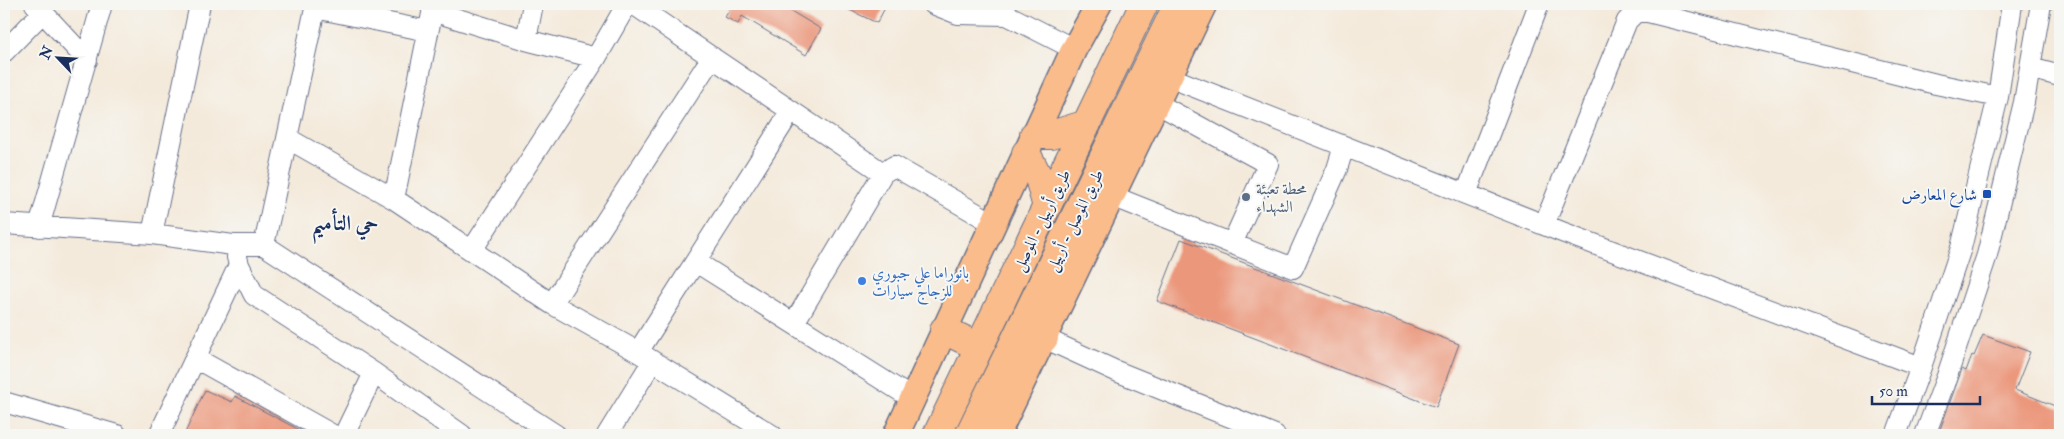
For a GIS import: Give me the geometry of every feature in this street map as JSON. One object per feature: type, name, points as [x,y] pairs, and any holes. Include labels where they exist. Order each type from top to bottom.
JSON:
[{"type":"highway","name":"طريق أربيل - الموصل","points":[[936,435],[1144,4]]},
{"type":"highway","name":"طريق الموصل - أربيل","points":[[969,435],[1178,4]]},
{"type":"highway","points":[[1047,207],[1030,144],[1051,135],[1087,124]]},
{"type":"highway","points":[[944,330],[979,347]]},
{"type":"highway","points":[[988,398],[1044,338]]},
{"type":"main road","points":[[896,435],[1074,49],[1099,4]]},
{"type":"main road","points":[[997,435],[1204,4]]},
{"type":"street","points":[[40,227],[102,4]]},
{"type":"street","points":[[152,234],[200,4]]},
{"type":"street","points":[[526,40],[533,4]]},
{"type":"street","points":[[472,250],[596,58],[627,4]]},
{"type":"street","points":[[633,4],[883,173]]},
{"type":"street","points":[[933,4],[958,14],[981,9],[1007,15],[1074,49]]},
{"type":"street","points":[[1466,194],[1539,4]]},
{"type":"street","points":[[1896,435],[1961,248],[1998,96],[2012,4]]},
{"type":"street","points":[[1925,435],[1947,376],[1987,255],[2024,102],[2040,4]]},
{"type":"street","points":[[264,245],[315,6],[428,31]]},
{"type":"street","points":[[394,199],[433,7],[526,40],[596,58]]},
{"type":"street","points":[[4,52],[39,8],[87,60]]},
{"type":"street","points":[[1544,225],[1627,21],[1634,13],[1644,11],[1936,84],[1998,96]]},
{"type":"street","points":[[552,304],[712,57]]},
{"type":"street","points":[[2030,68],[2060,76]]},
{"type":"street","points":[[1169,77],[1544,225],[1921,367]]},
{"type":"street","points":[[1156,104],[1268,164],[1232,244]]},
{"type":"street","points":[[607,435],[696,262],[791,111]]},
{"type":"street","points":[[287,138],[394,199],[552,304],[646,357],[772,435]]},
{"type":"street","points":[[1112,196],[1293,268],[1337,169],[1344,146]]},
{"type":"street","points":[[794,324],[883,173],[894,166],[993,223]]},
{"type":"street","points":[[4,224],[152,234],[233,246],[264,245],[556,435]]},
{"type":"street","points":[[233,246],[239,265],[254,295],[374,373],[462,435]]},
{"type":"street","points":[[1961,248],[1987,255]]},
{"type":"street","points":[[696,262],[913,399]]},
{"type":"street","points":[[159,435],[239,265]]},
{"type":"street","points":[[1044,338],[1116,371],[1275,435]]},
{"type":"street","points":[[196,358],[333,435]]},
{"type":"street","points":[[344,435],[374,373]]},
{"type":"street","points":[[4,402],[118,435]]},
{"type":"building","points":[[721,4],[779,4],[821,29],[806,55],[742,16],[738,24],[725,17],[730,9]]},
{"type":"building","points":[[837,4],[887,4],[877,23]]},
{"type":"building","points":[[1181,239],[1459,344],[1436,407],[1157,301]]},
{"type":"building","points":[[1983,335],[2030,352],[2015,390],[2060,408],[2060,435],[1938,435],[1962,369],[1966,371]]},
{"type":"building","points":[[205,390],[232,402],[235,396],[309,435],[184,435]]},
{"type":"place","name":"شارع المعارض","points":[[1987,194]]},
{"type":"place","name":"محطة تعبئة الشهداء","points":[[1246,197]]},
{"type":"place","name":"بانوراما علي جبوري للزجاج سيارات","points":[[862,281]]},
{"type":"district","name":"حي التأميم","points":[[345,223]]}]
